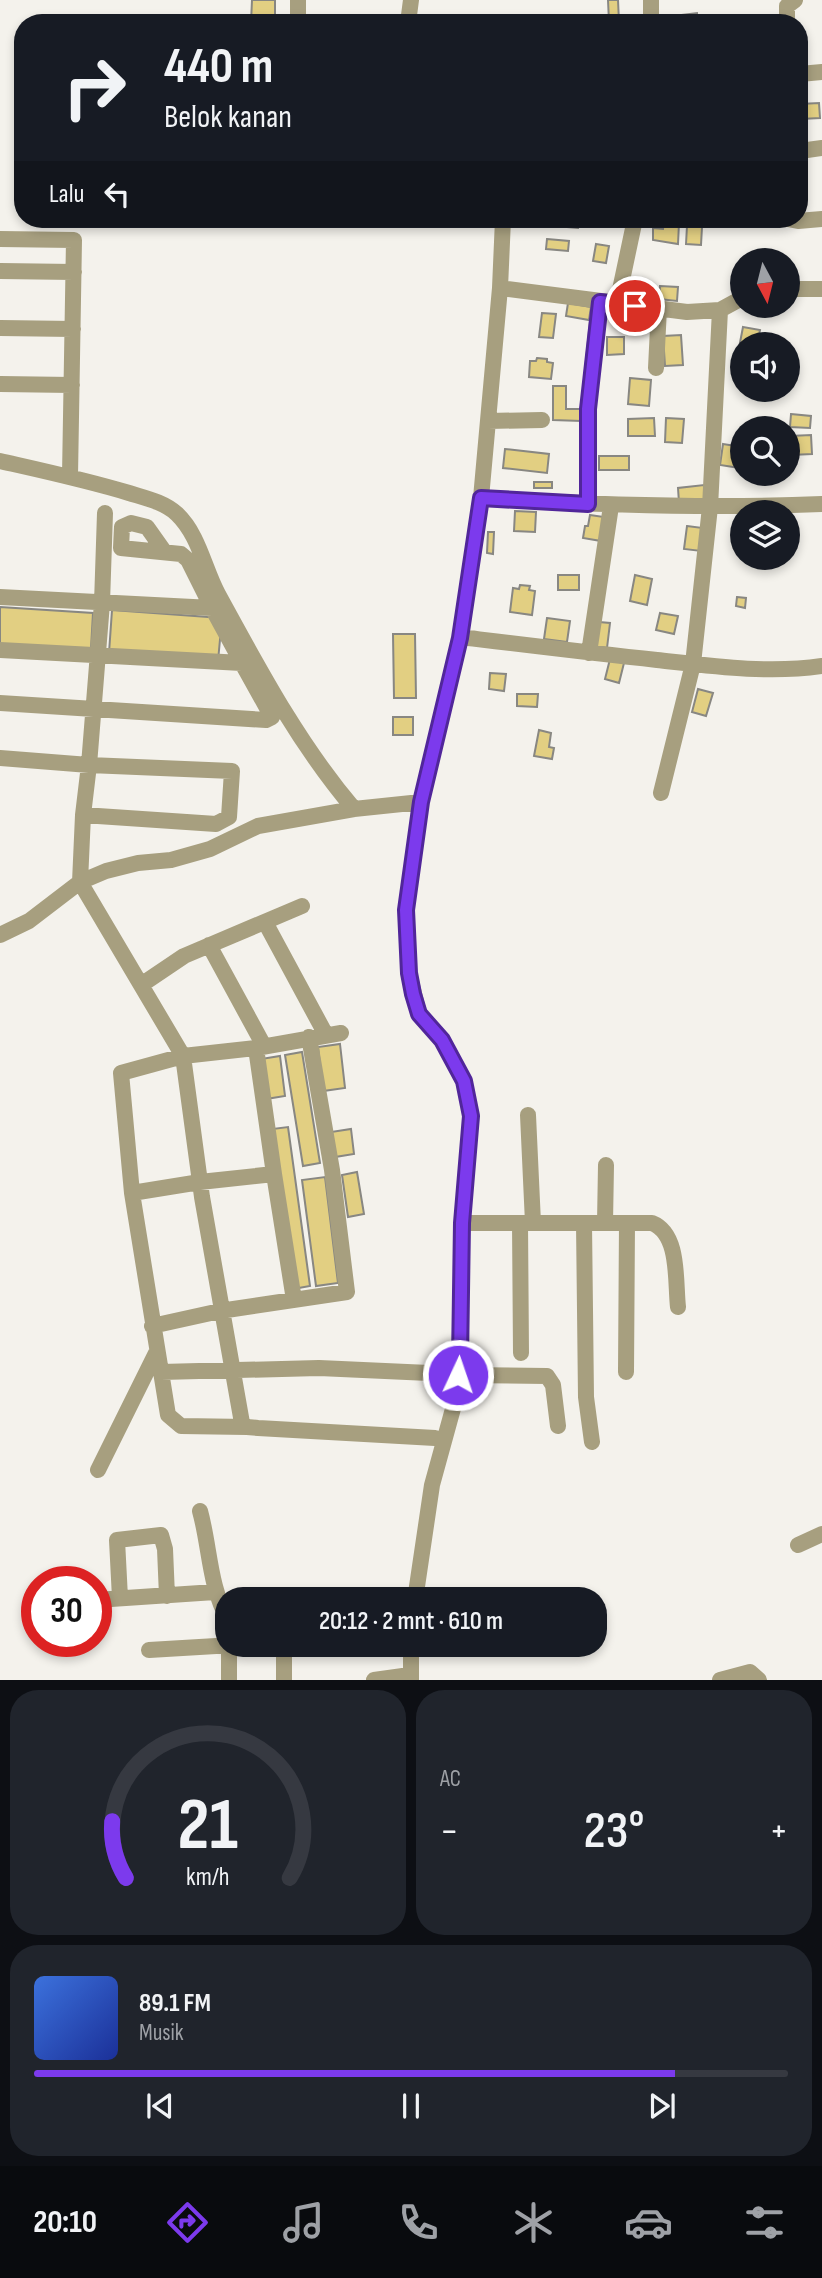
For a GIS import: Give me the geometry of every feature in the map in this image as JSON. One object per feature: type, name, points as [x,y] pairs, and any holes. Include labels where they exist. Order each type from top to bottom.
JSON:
[{"type":"street","points":[[417,1587],[432,1485],[454,1405],[455,1374],[460,1361],[462,1223],[471,1116],[464,1081],[442,1040],[419,1014],[409,973],[406,910],[421,802],[460,638],[481,498],[500,288],[503,228]]},
{"type":"street","points":[[617,304],[633,228]]},
{"type":"street","points":[[0,239],[74,240],[70,476]]},
{"type":"street","points":[[0,271],[74,272]]},
{"type":"street","points":[[500,288],[659,309],[706,312],[720,310],[730,305]]},
{"type":"street","points":[[800,289],[822,289]]},
{"type":"street","points":[[588,504],[588,409],[600,302]]},
{"type":"street","points":[[656,368],[659,309]]},
{"type":"street","points":[[661,793],[694,664],[710,507],[720,310]]},
{"type":"street","points":[[0,328],[73,329]]},
{"type":"street","points":[[0,384],[72,385]]},
{"type":"street","points":[[488,421],[542,420]]},
{"type":"street","points":[[0,461],[70,476],[158,502],[176,513],[192,533],[213,584],[281,708],[323,772],[354,809]]},
{"type":"street","points":[[481,498],[611,506],[822,504]]},
{"type":"street","points":[[589,653],[611,506]]},
{"type":"street","points":[[105,513],[102,603],[83,815],[80,882],[183,1056],[220,1311],[242,1423],[247,1427]]},
{"type":"street","points":[[0,703],[271,719],[269,707],[242,663],[188,560],[181,554],[164,551]]},
{"type":"street","points":[[0,597],[212,608]]},
{"type":"street","points":[[460,638],[694,664],[773,669],[822,666]]},
{"type":"street","points":[[0,650],[242,663]]},
{"type":"street","points":[[0,758],[232,771],[229,817],[216,824],[83,815]]},
{"type":"street","points":[[0,934],[29,921],[80,882],[106,871],[138,863],[171,860],[210,849],[258,826],[354,809],[421,802]]},
{"type":"street","points":[[141,985],[184,956],[302,906]]},
{"type":"street","points":[[265,922],[334,1034],[260,1047],[183,1056],[121,1073],[132,1193],[168,1415],[173,1422],[181,1426],[247,1427],[343,1435],[435,1438]]},
{"type":"street","points":[[209,945],[260,1047],[274,1174],[294,1300]]},
{"type":"street","points":[[152,1326],[220,1311],[347,1292],[332,1170],[309,1037]]},
{"type":"street","points":[[521,1353],[527,1223],[528,1115]]},
{"type":"street","points":[[605,1223],[606,1165]]},
{"type":"street","points":[[132,1193],[274,1174]]},
{"type":"street","points":[[462,1223],[652,1223],[662,1226],[673,1252],[678,1307]]},
{"type":"street","points":[[584,1223],[586,1397],[593,1443]]},
{"type":"street","points":[[626,1372],[627,1223]]},
{"type":"street","points":[[97,1469],[156,1353]]},
{"type":"street","points":[[160,1372],[319,1368],[547,1376],[553,1385],[558,1426]]},
{"type":"street","points":[[112,1599],[215,1592],[209,1548],[200,1511]]},
{"type":"street","points":[[798,1545],[822,1534]]},
{"type":"street","points":[[120,1598],[117,1541],[161,1535],[165,1549],[167,1596]]},
{"type":"street","points":[[149,1650],[215,1646]]},
{"type":"street","points":[[229,1679],[230,1657]]},
{"type":"street","points":[[284,1657],[284,1679]]},
{"type":"street","points":[[374,1679],[410,1677],[411,1657]]},
{"type":"street","points":[[720,1679],[750,1672],[759,1679]]},
{"type":"building","points":[[252,0],[275,0],[275,14],[251,14]]},
{"type":"building","points":[[608,0],[618,0],[619,14],[609,14]]},
{"type":"building","points":[[819,103],[820,118],[808,119],[808,104]]},
{"type":"building","points":[[653,228],[679,228],[678,244],[653,240]]},
{"type":"building","points":[[687,228],[702,228],[701,245],[686,244]]},
{"type":"building","points":[[547,239],[569,241],[568,251],[546,249]]},
{"type":"building","points":[[596,244],[609,246],[606,263],[593,261]]},
{"type":"building","points":[[660,286],[678,287],[677,301],[659,299]]},
{"type":"building","points":[[568,303],[591,307],[589,320],[566,316]]},
{"type":"building","points":[[542,313],[556,314],[553,338],[539,337]]},
{"type":"building","points":[[743,327],[760,330],[760,332],[742,332]]},
{"type":"building","points":[[681,335],[683,365],[665,366],[663,336]]},
{"type":"building","points":[[607,337],[624,337],[624,354],[607,355]]},
{"type":"building","points":[[537,358],[553,363],[551,379],[529,377],[530,361],[536,361]]},
{"type":"building","points":[[630,378],[651,380],[649,406],[628,404]]},
{"type":"building","points":[[553,386],[566,386],[566,409],[581,409],[581,421],[553,420]]},
{"type":"building","points":[[791,414],[811,416],[810,428],[800,428],[800,416]]},
{"type":"building","points":[[654,418],[655,436],[628,436],[628,419]]},
{"type":"building","points":[[666,418],[684,419],[682,443],[665,442]]},
{"type":"building","points":[[811,435],[812,454],[800,455],[800,436]]},
{"type":"building","points":[[723,444],[730,445],[730,466],[720,465]]},
{"type":"building","points":[[505,449],[549,454],[547,473],[503,468]]},
{"type":"building","points":[[599,456],[629,456],[629,470],[599,470]]},
{"type":"building","points":[[534,482],[552,482],[552,488],[534,488]]},
{"type":"building","points":[[704,485],[705,501],[679,503],[678,488]]},
{"type":"building","points":[[515,511],[536,512],[535,532],[514,531]]},
{"type":"building","points":[[590,515],[604,517],[601,541],[583,538]]},
{"type":"building","points":[[687,526],[703,528],[701,551],[684,549]]},
{"type":"building","points":[[488,532],[494,532],[493,554],[487,553]]},
{"type":"building","points":[[558,575],[579,575],[579,590],[558,590]]},
{"type":"building","points":[[635,575],[652,579],[647,605],[630,601]]},
{"type":"building","points":[[520,585],[530,586],[529,590],[535,591],[532,615],[510,612],[513,588],[519,589]]},
{"type":"building","points":[[737,597],[746,598],[745,608],[736,606]]},
{"type":"building","points":[[0,607],[93,613],[91,649],[0,644]]},
{"type":"building","points":[[112,610],[222,618],[218,661],[109,653]]},
{"type":"building","points":[[660,613],[678,616],[674,634],[656,630]]},
{"type":"building","points":[[547,618],[570,621],[567,642],[544,639]]},
{"type":"building","points":[[599,622],[610,623],[607,648],[595,647]]},
{"type":"building","points":[[393,634],[415,634],[416,698],[394,698]]},
{"type":"building","points":[[610,659],[624,663],[619,683],[605,679]]},
{"type":"building","points":[[490,673],[506,674],[504,691],[489,689]]},
{"type":"building","points":[[698,689],[713,693],[706,716],[692,712]]},
{"type":"building","points":[[517,694],[538,694],[537,707],[517,706]]},
{"type":"building","points":[[393,717],[413,717],[413,735],[393,735]]},
{"type":"building","points":[[539,730],[551,733],[549,747],[554,748],[552,759],[534,756]]},
{"type":"building","points":[[340,1044],[345,1088],[323,1091],[318,1047]]},
{"type":"building","points":[[302,1052],[320,1163],[303,1166],[285,1055]]},
{"type":"building","points":[[280,1056],[285,1096],[266,1099],[261,1059]]},
{"type":"building","points":[[288,1127],[310,1286],[293,1289],[272,1129]]},
{"type":"building","points":[[351,1129],[354,1154],[335,1157],[331,1132]]},
{"type":"building","points":[[357,1172],[364,1214],[348,1217],[342,1175]]},
{"type":"building","points":[[325,1177],[338,1283],[316,1286],[302,1180]]},
{"type":"route","points":[[458,1375],[462,1223],[471,1116],[464,1081],[442,1040],[419,1014],[409,973],[406,910],[421,802],[460,638],[481,498],[588,504],[588,409],[600,302],[635,306]]}]
